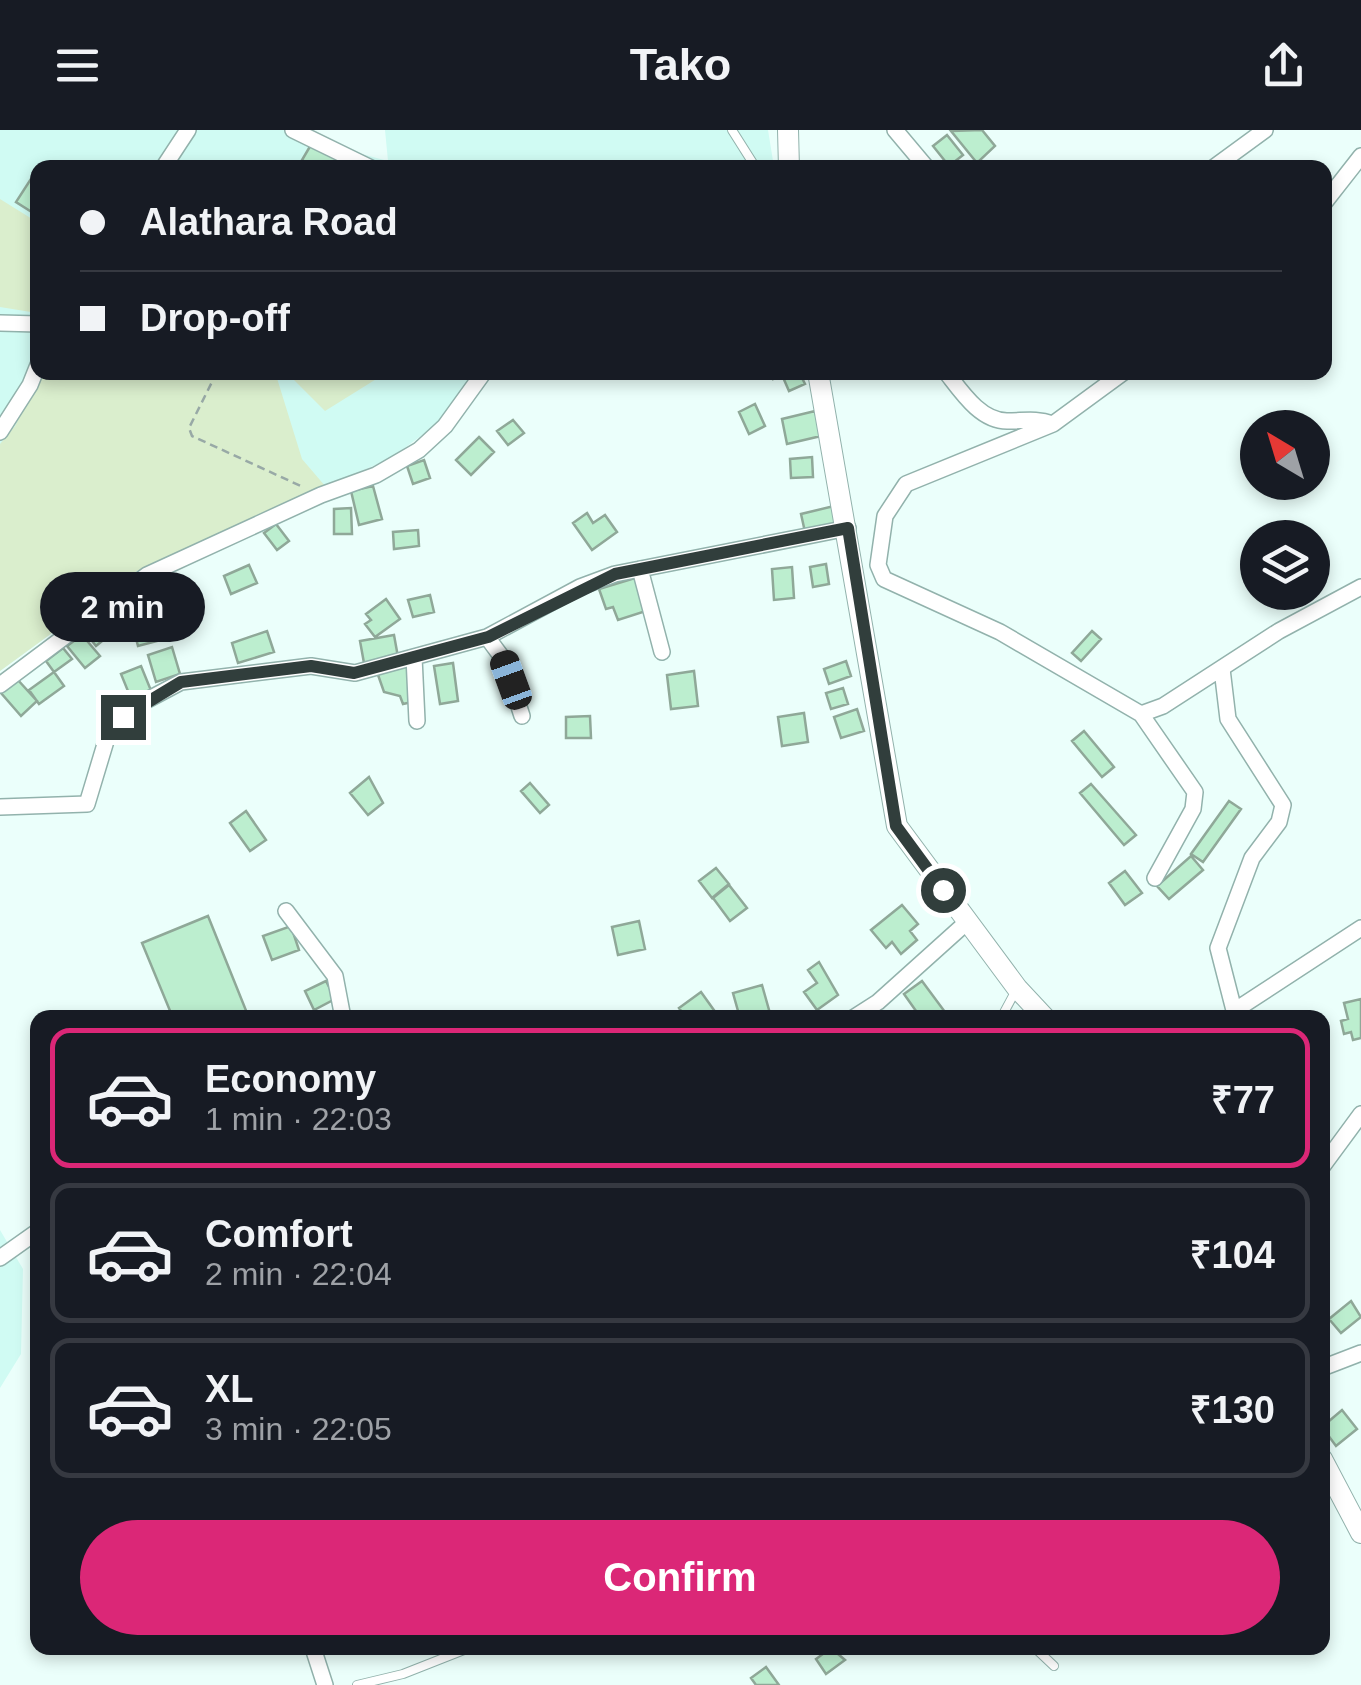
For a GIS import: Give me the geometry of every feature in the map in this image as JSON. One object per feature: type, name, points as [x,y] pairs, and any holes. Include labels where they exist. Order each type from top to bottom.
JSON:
[{"type":"street","points":[[172,160],[188,130]]},
{"type":"street","points":[[294,130],[356,160]]},
{"type":"street","points":[[788,130],[789,160]]},
{"type":"street","points":[[894,130],[919,160]]},
{"type":"street","points":[[1224,160],[1265,130]]},
{"type":"street","points":[[1332,193],[1361,156]]},
{"type":"street","points":[[0,324],[30,324]]},
{"type":"street","points":[[0,432],[32,380]]},
{"type":"street","points":[[0,685],[147,575],[320,495],[376,474],[419,450],[445,426],[478,380]]},
{"type":"street","points":[[820,380],[848,528],[896,826],[966,922],[1038,1010]]},
{"type":"street","points":[[954,380],[988,416],[1004,421],[1032,417],[1054,424]]},
{"type":"street","points":[[1113,380],[1054,424],[906,484],[885,516],[878,565],[884,579],[898,589],[1000,632],[1141,714],[1196,792],[1193,808],[1156,878]]},
{"type":"street","points":[[0,808],[87,804],[109,731],[134,707],[181,682],[311,666],[354,673],[488,637],[580,588],[640,569],[848,528]]},
{"type":"street","points":[[640,569],[662,652]]},
{"type":"street","points":[[1141,714],[1163,706],[1278,631],[1361,587]]},
{"type":"street","points":[[488,637],[504,660],[522,716]]},
{"type":"street","points":[[414,657],[417,721]]},
{"type":"street","points":[[1222,669],[1228,719],[1283,805],[1279,822],[1252,858],[1218,948],[1234,1010]]},
{"type":"street","points":[[286,912],[335,976],[341,1010]]},
{"type":"street","points":[[866,1010],[966,922]]},
{"type":"street","points":[[1241,1010],[1361,928]]},
{"type":"street","points":[[1330,1157],[1361,1114]]},
{"type":"street","points":[[0,1258],[30,1237]]},
{"type":"street","points":[[1330,1365],[1361,1354]]},
{"type":"street","points":[[1330,1474],[1361,1533]]},
{"type":"street","points":[[314,1655],[325,1685]]},
{"type":"lane","points":[[732,130],[751,160]]},
{"type":"lane","points":[[1005,1010],[1017,988]]},
{"type":"lane","points":[[357,1685],[403,1674],[451,1655]]},
{"type":"lane","points":[[1042,1655],[1054,1666]]},
{"type":"lane","points":[[403,1674],[406,1685]]},
{"type":"path","points":[[213,380],[190,428],[194,439],[320,495]]},
{"type":"shaded area","points":[[0,130],[308,130],[354,152],[384,160],[30,160],[30,380],[468,380],[440,422],[391,458],[137,571],[0,671]]},
{"type":"shaded area","points":[[385,130],[768,130],[773,160],[388,160]]},
{"type":"shaded area","points":[[0,199],[30,218],[30,312],[0,307]]},
{"type":"shaded area","points":[[38,380],[278,380],[302,459],[326,487],[137,571],[0,671],[0,444],[15,426]]},
{"type":"shaded area","points":[[294,380],[375,380],[325,411]]},
{"type":"shaded area","points":[[0,1230],[23,1269],[21,1354],[0,1388]]},
{"type":"building","points":[[982,130],[995,146],[980,160],[975,160],[951,131]]},
{"type":"building","points":[[947,135],[963,155],[957,160],[944,160],[933,146]]},
{"type":"building","points":[[312,143],[343,160],[302,160]]},
{"type":"building","points":[[30,180],[30,211],[16,202]]},
{"type":"building","points":[[784,380],[803,380],[805,384],[789,391]]},
{"type":"building","points":[[755,404],[765,426],[749,434],[739,412]]},
{"type":"building","points":[[815,411],[821,436],[787,444],[782,419]]},
{"type":"building","points":[[513,420],[524,433],[508,445],[497,431]]},
{"type":"building","points":[[479,437],[494,452],[471,475],[456,460]]},
{"type":"building","points":[[812,457],[813,477],[791,478],[790,459]]},
{"type":"building","points":[[424,460],[430,478],[413,484],[407,466]]},
{"type":"building","points":[[373,486],[382,519],[359,525],[351,491]]},
{"type":"building","points":[[834,506],[838,525],[805,532],[801,514]]},
{"type":"building","points":[[351,508],[352,534],[334,534],[334,509]]},
{"type":"building","points":[[587,513],[593,523],[605,515],[617,532],[592,550],[573,523]]},
{"type":"building","points":[[276,524],[289,541],[277,550],[264,533]]},
{"type":"building","points":[[418,530],[419,546],[394,549],[393,532]]},
{"type":"building","points":[[826,564],[829,584],[813,587],[810,567]]},
{"type":"building","points":[[249,565],[257,583],[231,594],[224,576]]},
{"type":"building","points":[[792,567],[794,598],[774,600],[772,569]]},
{"type":"building","points":[[635,578],[646,611],[618,620],[613,607],[606,609],[599,589]]},
{"type":"building","points":[[430,595],[434,612],[413,617],[408,600]]},
{"type":"building","points":[[386,599],[400,619],[375,637],[365,624],[371,620],[366,614]]},
{"type":"building","points":[[93,618],[107,637],[96,646],[81,627]]},
{"type":"building","points":[[163,619],[168,638],[138,646],[133,627]]},
{"type":"building","points":[[267,631],[274,652],[238,663],[232,643]]},
{"type":"building","points":[[1092,631],[1101,639],[1081,661],[1072,653]]},
{"type":"building","points":[[82,635],[100,656],[85,668],[67,646]]},
{"type":"building","points":[[394,635],[398,657],[364,663],[360,641]]},
{"type":"building","points":[[172,647],[180,674],[156,682],[148,655]]},
{"type":"building","points":[[63,648],[72,659],[54,672],[46,661]]},
{"type":"building","points":[[846,661],[851,676],[829,684],[824,669]]},
{"type":"building","points":[[409,663],[412,702],[403,704],[400,696],[384,692],[377,672]]},
{"type":"building","points":[[453,663],[458,701],[440,704],[434,666]]},
{"type":"building","points":[[141,666],[152,693],[132,701],[121,674]]},
{"type":"building","points":[[694,671],[698,706],[671,709],[667,675]]},
{"type":"building","points":[[54,672],[64,686],[39,704],[29,690]]},
{"type":"building","points":[[17,679],[37,701],[21,716],[1,693]]},
{"type":"building","points":[[843,688],[848,704],[831,709],[826,693]]},
{"type":"building","points":[[857,709],[864,731],[841,738],[834,717]]},
{"type":"building","points":[[804,713],[808,742],[782,746],[778,717]]},
{"type":"building","points":[[590,716],[591,738],[566,738],[566,717]]},
{"type":"building","points":[[1084,731],[1114,767],[1102,777],[1072,741]]},
{"type":"building","points":[[369,777],[383,803],[368,815],[350,793]]},
{"type":"building","points":[[530,783],[549,805],[540,813],[521,791]]},
{"type":"building","points":[[1091,784],[1136,835],[1124,845],[1080,793]]},
{"type":"building","points":[[1229,801],[1241,809],[1203,862],[1191,854]]},
{"type":"building","points":[[246,811],[266,840],[250,851],[230,823]]},
{"type":"building","points":[[1191,856],[1203,870],[1169,899],[1157,886]]},
{"type":"building","points":[[716,868],[729,884],[712,898],[699,881]]},
{"type":"building","points":[[1125,871],[1142,893],[1125,905],[1109,883]]},
{"type":"building","points":[[729,885],[747,908],[730,921],[713,898]]},
{"type":"building","points":[[902,905],[918,924],[910,931],[917,940],[901,954],[892,942],[886,948],[871,930]]},
{"type":"building","points":[[208,916],[246,1010],[170,1010],[142,943]]},
{"type":"building","points":[[639,921],[645,949],[618,955],[612,927]]},
{"type":"building","points":[[291,926],[299,950],[272,960],[263,936]]},
{"type":"building","points":[[819,962],[838,995],[817,1010],[804,992],[817,983],[808,970]]},
{"type":"building","points":[[326,981],[335,999],[314,1010],[305,991]]},
{"type":"building","points":[[922,981],[944,1010],[915,1010],[904,994]]},
{"type":"building","points":[[762,985],[769,1010],[738,1010],[733,993]]},
{"type":"building","points":[[701,992],[714,1010],[680,1010]]},
{"type":"building","points":[[1361,999],[1361,1038],[1353,1040],[1351,1032],[1344,1034],[1341,1021],[1348,1019],[1344,1003]]},
{"type":"building","points":[[1351,1301],[1361,1317],[1341,1333],[1330,1318]]},
{"type":"building","points":[[1342,1410],[1357,1429],[1336,1446],[1330,1438],[1330,1420]]},
{"type":"building","points":[[821,1655],[839,1655],[845,1660],[826,1674],[816,1659]]},
{"type":"building","points":[[766,1667],[779,1685],[756,1685],[751,1678]]},
{"type":"route","points":[[123,717],[181,682],[311,666],[354,673],[488,637],[547,604],[615,574],[848,528],[896,826],[943,890]]}]
